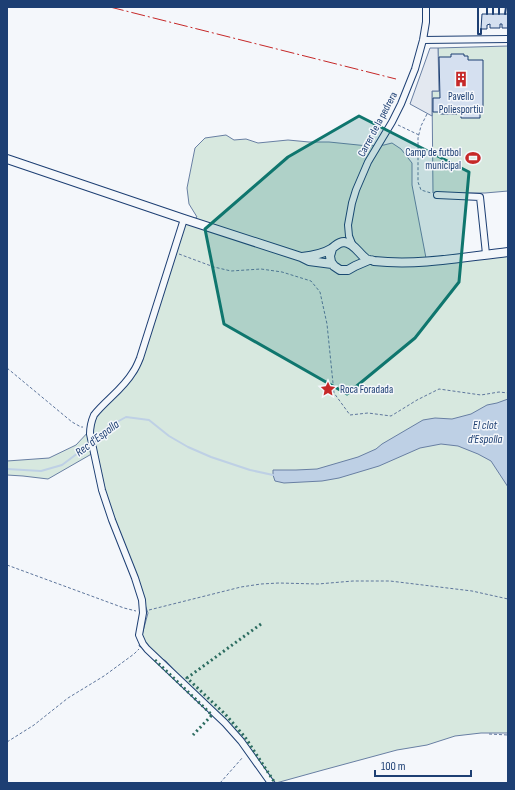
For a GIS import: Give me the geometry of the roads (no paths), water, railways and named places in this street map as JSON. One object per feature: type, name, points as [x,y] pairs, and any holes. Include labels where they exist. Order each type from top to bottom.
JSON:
[{"type":"main road","points":[[7,159],[309,260],[332,264],[338,269],[343,270],[348,270],[369,260],[391,263],[426,262],[508,252]]},
{"type":"main road","points":[[301,257],[311,256],[346,242],[369,260]]},
{"type":"main road","points":[[332,264],[330,256],[335,246]]},
{"type":"main road","points":[[355,248],[358,259],[355,266]]},
{"type":"street","name":"Carrer de la pedrera","points":[[335,246],[342,238],[348,226],[352,203],[361,177],[401,104],[414,69],[422,40],[426,22],[426,7]]},
{"type":"street","points":[[422,40],[508,39]]},
{"type":"street","points":[[437,195],[480,197],[486,254]]},
{"type":"street","points":[[184,219],[140,358],[126,381],[91,421],[90,427],[92,447],[102,490],[142,600],[143,610],[139,635],[143,644],[222,719],[248,750],[271,783]]},
{"type":"street","name":"Carrer de la pedrera","points":[[348,226],[355,248]]},
{"type":"water","name":"El clot d'Espolla","points":[[508,399],[508,487],[491,461],[458,446],[441,444],[420,448],[379,466],[339,478],[322,481],[284,483],[275,481],[273,470],[317,469],[358,457],[376,449],[423,420],[435,418],[452,419],[471,414],[487,405]]},
{"type":"waterway","name":"Rec d'Espolla","points":[[94,441],[108,427],[126,417],[149,420],[169,436],[188,447],[211,457],[250,470],[273,475]]},
{"type":"waterway","name":"Rec d'Espolla","points":[[7,469],[41,471],[62,465],[90,444]]},
{"type":"place","name":"Pavelló Poliesportiu","points":[[461,79]]},
{"type":"place","name":"Camp de futbol municipal","points":[[473,158]]},
{"type":"place","name":"Roca Foradada","points":[[328,389]]}]
